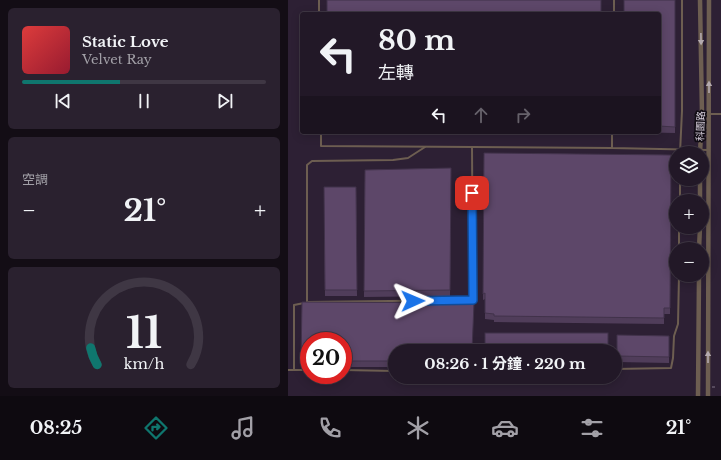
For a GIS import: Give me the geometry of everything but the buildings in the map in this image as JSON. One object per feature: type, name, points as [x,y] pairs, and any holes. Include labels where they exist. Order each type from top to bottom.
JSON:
[{"type":"street","name":"科園路","points":[[700,0],[702,114],[700,146]]},
{"type":"street","name":"科園路","points":[[708,146],[709,0]]},
{"type":"street","name":"科園路","points":[[708,186],[708,396]]},
{"type":"street","points":[[698,396],[699,282]]},
{"type":"lane","points":[[319,0],[319,12]]},
{"type":"lane","points":[[614,0],[614,12]]},
{"type":"lane","points":[[680,146],[682,111],[682,0]]},
{"type":"lane","points":[[702,114],[721,114]]},
{"type":"lane","points":[[321,134],[321,146],[669,149]]},
{"type":"lane","points":[[612,134],[612,148]]},
{"type":"lane","points":[[307,302],[307,165],[312,161],[393,160],[408,158],[425,147]]},
{"type":"lane","points":[[294,370],[294,305],[307,302],[473,300],[472,147]]},
{"type":"lane","points":[[622,369],[670,368],[673,358],[674,336],[678,324],[679,282]]},
{"type":"lane","points":[[288,370],[300,370]]},
{"type":"lane","points":[[352,370],[388,371]]},
{"type":"route","points":[[413,301],[473,300],[472,193]]}]
